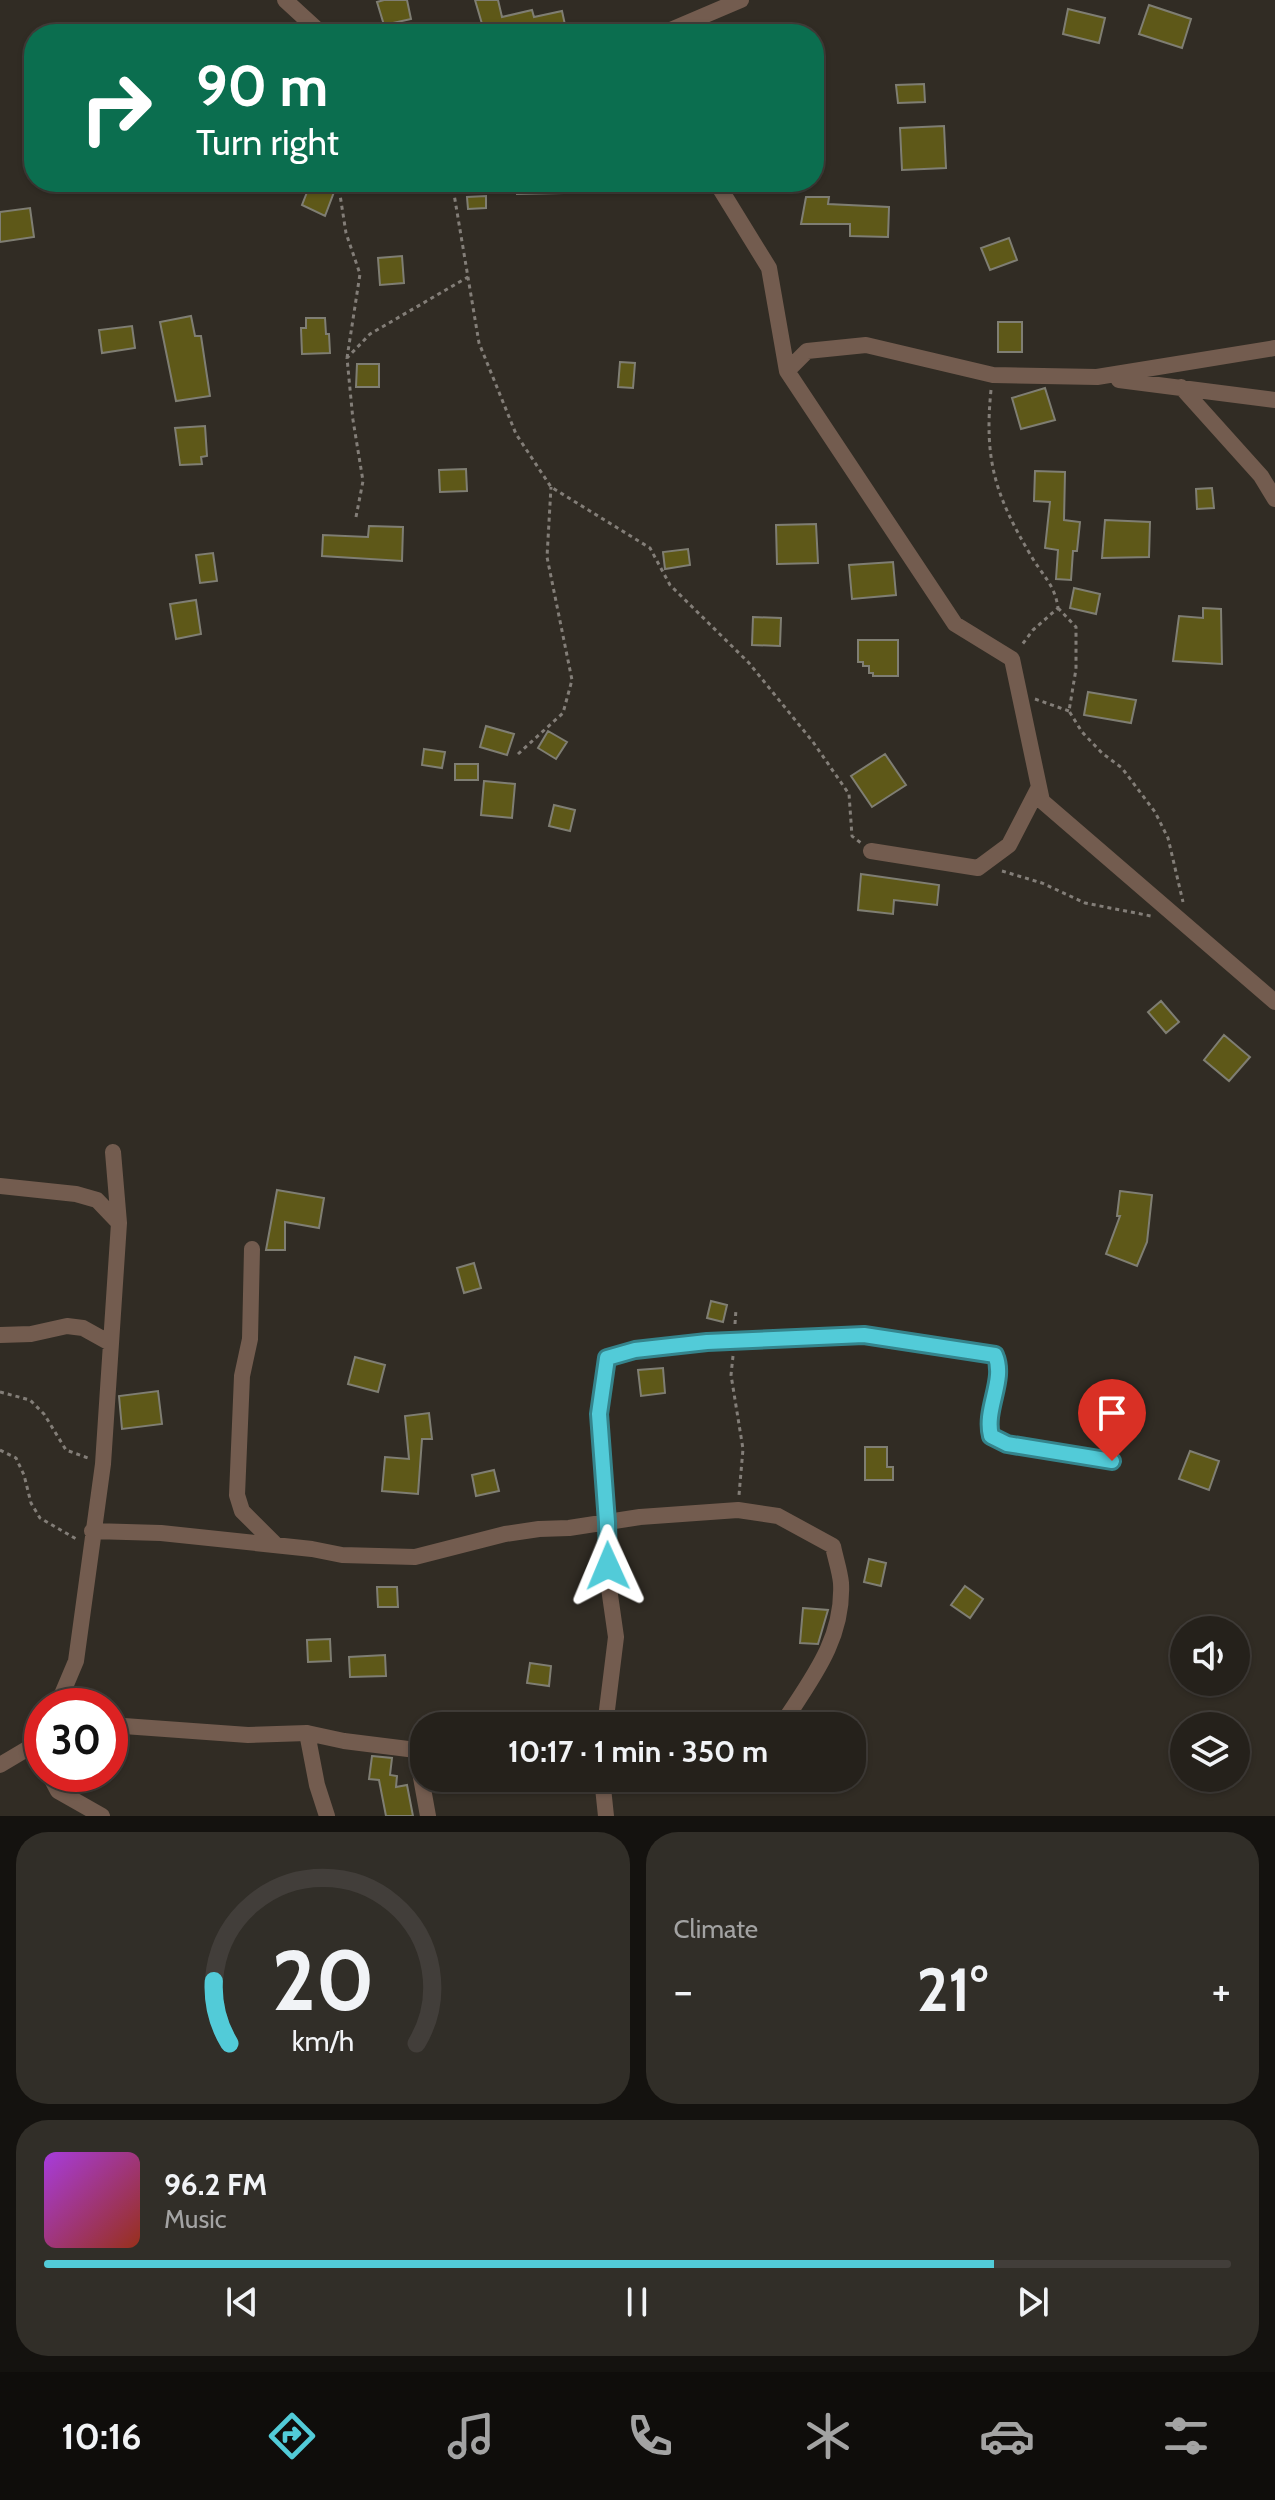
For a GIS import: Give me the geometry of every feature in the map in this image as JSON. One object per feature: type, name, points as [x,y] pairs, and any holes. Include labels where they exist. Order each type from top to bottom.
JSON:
[{"type":"street","points":[[285,0],[311,24]]},
{"type":"street","points":[[685,24],[741,0]]},
{"type":"street","points":[[722,192],[769,268],[787,371],[955,624],[1012,659],[1042,801],[1275,1002]]},
{"type":"street","points":[[787,371],[807,351],[866,345],[993,375],[1097,377],[1275,400]]},
{"type":"street","points":[[1097,377],[1275,348]]},
{"type":"street","points":[[1181,387],[1261,476],[1275,499]]},
{"type":"street","points":[[871,851],[978,868],[1009,845],[1039,787]]},
{"type":"street","points":[[65,1688],[76,1661],[103,1464],[119,1223],[113,1152]]},
{"type":"street","points":[[0,1186],[76,1194],[97,1200],[119,1223]]},
{"type":"street","points":[[252,1249],[250,1339],[242,1376],[237,1495],[242,1511],[276,1545]]},
{"type":"street","points":[[0,1335],[31,1334],[67,1326],[83,1328],[110,1343]]},
{"type":"street","points":[[607,1712],[616,1637],[609,1588],[599,1414],[607,1358],[635,1350],[864,1335],[995,1355],[999,1364],[988,1425],[991,1436],[1007,1444],[1112,1461]]},
{"type":"street","points":[[92,1539],[161,1533],[342,1555],[415,1557],[505,1534],[607,1522],[738,1510],[778,1516],[833,1546],[841,1582],[835,1634],[824,1660],[790,1712]]},
{"type":"street","points":[[128,1726],[248,1735],[307,1733],[410,1750]]},
{"type":"street","points":[[307,1733],[317,1785],[327,1816]]},
{"type":"street","points":[[0,1765],[24,1755]]},
{"type":"street","points":[[60,1792],[102,1816]]},
{"type":"street","points":[[425,1792],[428,1816]]},
{"type":"street","points":[[603,1792],[606,1816]]},
{"type":"path","points":[[340,192],[346,233],[360,274],[347,358],[363,481],[356,517]]},
{"type":"path","points":[[454,192],[479,343],[516,434],[551,487],[650,548],[670,585],[749,663],[813,742],[849,794],[852,836],[871,851]]},
{"type":"path","points":[[347,358],[370,334],[469,276]]},
{"type":"path","points":[[993,375],[988,421],[991,468],[1007,513],[1031,558],[1056,592],[1058,608],[1076,627],[1078,645],[1069,711],[1082,732],[1122,768],[1155,812],[1168,838],[1192,930]]},
{"type":"path","points":[[518,754],[563,713],[572,680],[547,557],[551,487]]},
{"type":"path","points":[[1012,659],[1033,630],[1058,608]]},
{"type":"path","points":[[1018,690],[1044,704],[1069,711]]},
{"type":"path","points":[[978,868],[1004,871],[1042,883],[1085,903],[1156,918]]},
{"type":"path","points":[[736,1309],[731,1375],[743,1449],[738,1510]]},
{"type":"path","points":[[0,1392],[30,1400],[44,1414],[66,1450],[103,1464]]},
{"type":"path","points":[[0,1450],[16,1458],[31,1503],[40,1518],[92,1539]]},
{"type":"building","points":[[407,0],[411,19],[384,24],[377,2]]},
{"type":"building","points":[[475,0],[498,0],[502,17],[532,10],[534,17],[562,11],[565,24],[482,24]]},
{"type":"building","points":[[1149,5],[1191,19],[1182,48],[1139,34]]},
{"type":"building","points":[[1068,9],[1105,18],[1099,43],[1063,34]]},
{"type":"building","points":[[924,84],[925,102],[898,103],[896,85]]},
{"type":"building","points":[[944,126],[946,168],[902,170],[900,128]]},
{"type":"building","points":[[307,192],[334,192],[325,216],[302,205]]},
{"type":"building","points":[[517,192],[563,193],[517,194]]},
{"type":"building","points":[[486,196],[486,208],[468,209],[467,197]]},
{"type":"building","points":[[806,197],[829,197],[828,204],[889,207],[888,237],[850,236],[850,224],[801,224]]},
{"type":"building","points":[[30,208],[34,237],[0,242],[0,212]]},
{"type":"building","points":[[1009,238],[1017,260],[990,270],[981,248]]},
{"type":"building","points":[[402,256],[404,283],[380,285],[378,258]]},
{"type":"building","points":[[191,316],[195,336],[201,336],[210,396],[176,401],[160,322]]},
{"type":"building","points":[[306,318],[325,318],[330,353],[302,354],[301,328],[306,328]]},
{"type":"building","points":[[998,322],[1022,322],[1022,352],[998,352]]},
{"type":"building","points":[[132,326],[135,348],[102,353],[99,330]]},
{"type":"building","points":[[620,362],[635,363],[633,388],[618,387]]},
{"type":"building","points":[[357,364],[379,364],[379,387],[356,387]]},
{"type":"building","points":[[1045,388],[1055,420],[1021,429],[1012,398]]},
{"type":"building","points":[[205,426],[207,456],[201,457],[202,464],[180,465],[175,428]]},
{"type":"building","points":[[466,469],[467,491],[440,492],[439,470]]},
{"type":"building","points":[[1035,471],[1065,472],[1064,520],[1080,522],[1077,551],[1073,551],[1071,580],[1056,579],[1058,550],[1045,548],[1050,502],[1034,501]]},
{"type":"building","points":[[1212,488],[1214,508],[1197,509],[1196,489]]},
{"type":"building","points":[[1105,520],[1150,522],[1149,557],[1102,558]]},
{"type":"building","points":[[816,524],[818,563],[777,564],[776,525]]},
{"type":"building","points":[[369,526],[403,527],[402,561],[322,556],[323,535],[368,537]]},
{"type":"building","points":[[688,549],[690,565],[665,569],[663,552]]},
{"type":"building","points":[[213,553],[217,581],[200,583],[196,555]]},
{"type":"building","points":[[893,562],[896,595],[852,599],[849,565]]},
{"type":"building","points":[[1074,588],[1100,594],[1096,614],[1070,608]]},
{"type":"building","points":[[196,600],[201,634],[176,639],[170,604]]},
{"type":"building","points":[[1203,608],[1221,609],[1222,664],[1173,661],[1179,616],[1203,618]]},
{"type":"building","points":[[753,617],[781,618],[780,646],[752,645]]},
{"type":"building","points":[[858,640],[898,640],[898,676],[873,676],[869,673],[869,666],[858,662]]},
{"type":"building","points":[[1088,692],[1136,700],[1131,723],[1084,715]]},
{"type":"building","points":[[486,726],[514,734],[507,755],[480,747]]},
{"type":"building","points":[[548,731],[567,742],[556,759],[538,748]]},
{"type":"building","points":[[424,749],[445,752],[442,768],[422,765]]},
{"type":"building","points":[[885,754],[906,785],[872,807],[851,776]]},
{"type":"building","points":[[455,764],[478,764],[478,780],[455,780]]},
{"type":"building","points":[[484,781],[515,784],[512,818],[481,815]]},
{"type":"building","points":[[554,805],[575,810],[570,831],[549,826]]},
{"type":"building","points":[[861,874],[939,885],[937,905],[894,900],[893,914],[858,910]]},
{"type":"building","points":[[1161,1001],[1179,1022],[1166,1033],[1148,1012]]},
{"type":"building","points":[[1224,1035],[1250,1057],[1229,1081],[1204,1060]]},
{"type":"building","points":[[277,1190],[324,1198],[319,1228],[285,1222],[285,1250],[266,1250]]},
{"type":"building","points":[[1120,1191],[1152,1195],[1147,1242],[1137,1266],[1106,1254],[1120,1216],[1117,1216]]},
{"type":"building","points":[[474,1263],[481,1288],[464,1293],[457,1268]]},
{"type":"building","points":[[711,1301],[727,1305],[723,1322],[707,1318]]},
{"type":"building","points":[[355,1357],[385,1365],[378,1392],[348,1384]]},
{"type":"building","points":[[663,1368],[665,1393],[641,1396],[638,1370]]},
{"type":"building","points":[[158,1391],[162,1424],[122,1429],[119,1396]]},
{"type":"building","points":[[429,1413],[432,1439],[422,1439],[418,1494],[382,1491],[385,1457],[409,1459],[405,1416]]},
{"type":"building","points":[[865,1447],[887,1447],[887,1467],[893,1467],[893,1480],[865,1480]]},
{"type":"building","points":[[1190,1451],[1219,1461],[1209,1490],[1179,1479]]},
{"type":"building","points":[[494,1470],[499,1491],[476,1496],[472,1475]]},
{"type":"building","points":[[869,1559],[886,1563],[881,1586],[864,1582]]},
{"type":"building","points":[[965,1586],[983,1599],[970,1618],[951,1605]]},
{"type":"building","points":[[377,1587],[397,1587],[398,1607],[378,1607]]},
{"type":"building","points":[[803,1608],[828,1610],[818,1644],[800,1643]]},
{"type":"building","points":[[330,1639],[331,1661],[308,1662],[307,1640]]},
{"type":"building","points":[[385,1655],[386,1676],[350,1677],[349,1657]]},
{"type":"building","points":[[530,1663],[551,1666],[549,1686],[527,1683]]},
{"type":"building","points":[[372,1756],[392,1758],[390,1775],[397,1776],[396,1787],[407,1785],[413,1816],[386,1816],[379,1780],[369,1779]]},
{"type":"route","points":[[608,1566],[599,1414],[607,1358],[635,1350],[707,1342],[864,1335],[995,1355],[999,1364],[988,1425],[991,1436],[1007,1444],[1112,1461]]}]
